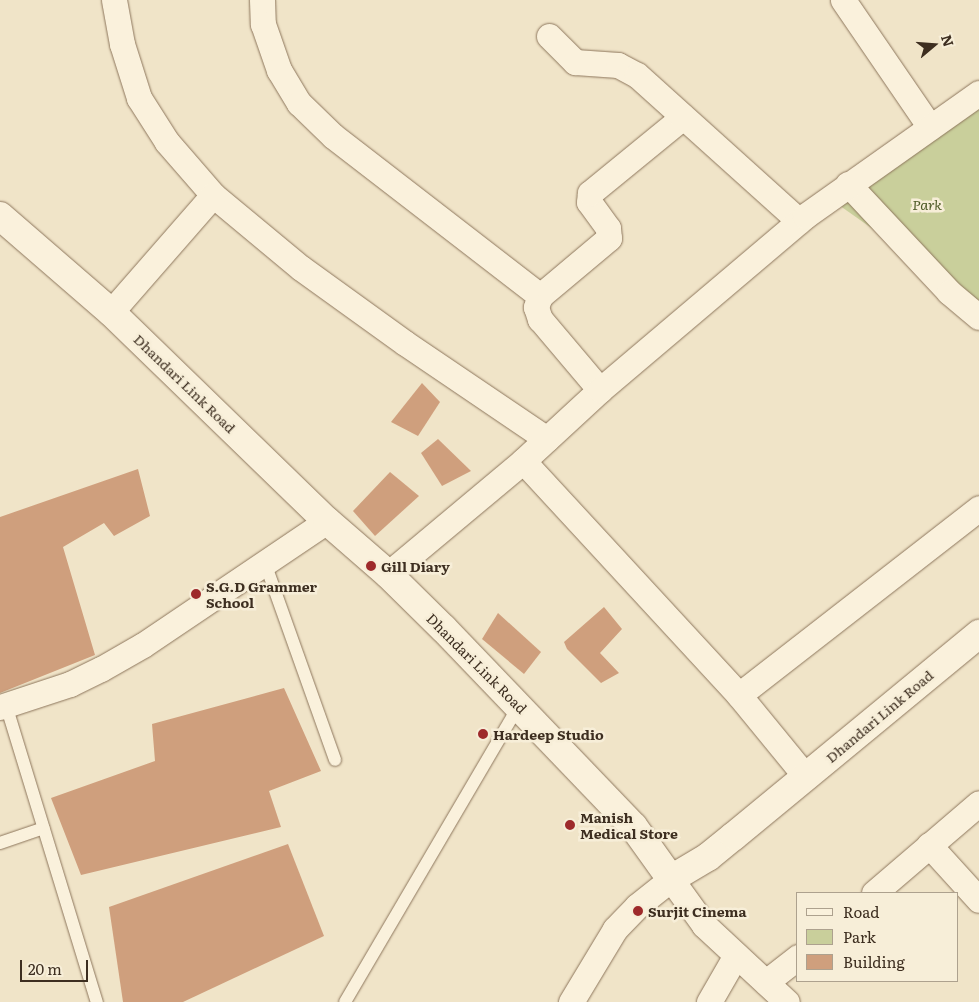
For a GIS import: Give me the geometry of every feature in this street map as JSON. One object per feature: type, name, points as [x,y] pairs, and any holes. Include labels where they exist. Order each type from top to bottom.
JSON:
[{"type":"street","points":[[114,0],[122,44],[140,98],[167,142],[213,195],[301,268],[405,343],[547,440]]},
{"type":"street","points":[[262,0],[263,24],[279,70],[300,103],[333,136],[540,296]]},
{"type":"street","points":[[843,0],[930,127]]},
{"type":"street","points":[[549,36],[575,62],[604,63],[628,68],[799,221]]},
{"type":"street","points":[[388,574],[523,461],[600,390],[799,221],[848,184],[979,93]]},
{"type":"street","points":[[600,390],[540,319],[536,307],[540,296],[609,238],[608,228],[589,202],[590,193],[683,116]]},
{"type":"street","points":[[848,184],[949,292],[979,317]]},
{"type":"street","points":[[111,312],[213,195]]},
{"type":"street","name":"Dhandari Link Road","points":[[0,216],[111,312],[327,521],[388,574],[519,706],[634,826],[671,879],[708,856],[979,634]]},
{"type":"street","points":[[523,461],[739,695],[806,777]]},
{"type":"street","points":[[739,695],[979,508]]},
{"type":"street","points":[[3,706],[70,684],[101,670],[143,645],[327,521]]},
{"type":"street","points":[[875,892],[979,802]]},
{"type":"street","points":[[929,846],[979,900]]},
{"type":"street","points":[[571,1002],[615,929],[637,906],[671,879],[704,924],[787,1002]]},
{"type":"street","points":[[709,1002],[736,955]]},
{"type":"street","points":[[766,982],[796,959]]},
{"type":"lane","points":[[265,563],[335,760]]},
{"type":"lane","points":[[3,706],[44,828],[97,1002]]},
{"type":"lane","points":[[345,1002],[519,706]]},
{"type":"lane","points":[[0,843],[44,828]]},
{"type":"green space","name":"Park","points":[[979,105],[979,304],[836,203]]},
{"type":"building","points":[[422,383],[440,402],[418,436],[391,422]]},
{"type":"building","points":[[438,439],[471,471],[442,486],[421,453]]},
{"type":"building","points":[[138,469],[150,516],[114,536],[104,523],[63,547],[95,655],[0,693],[0,517]]},
{"type":"building","points":[[390,472],[419,496],[375,536],[353,511]]},
{"type":"building","points":[[604,607],[622,629],[600,653],[619,673],[601,683],[567,649],[564,642]]},
{"type":"building","points":[[498,613],[541,652],[524,674],[482,639]]},
{"type":"building","points":[[284,688],[321,771],[269,791],[281,827],[81,875],[51,798],[155,761],[152,724]]},
{"type":"building","points":[[288,844],[324,936],[183,1002],[123,1002],[109,907]]},
{"type":"place","name":"Gill Diary","points":[[371,566]]},
{"type":"place","name":"S.G.D Grammer School","points":[[196,594]]},
{"type":"place","name":"Hardeep Studio","points":[[483,734]]},
{"type":"place","name":"Manish Medical Store","points":[[570,825]]},
{"type":"place","name":"Surjit Cinema","points":[[638,911]]}]
